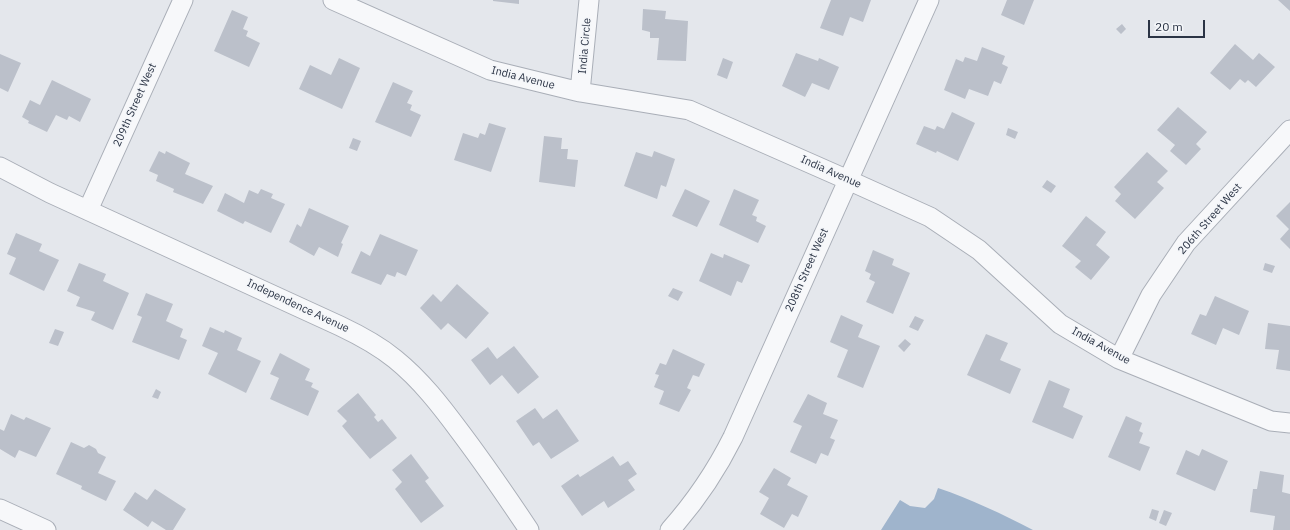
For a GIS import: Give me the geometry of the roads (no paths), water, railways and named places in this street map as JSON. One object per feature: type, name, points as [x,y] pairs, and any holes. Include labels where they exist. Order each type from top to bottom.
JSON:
[{"type":"street","name":"209th Street West","points":[[88,210],[183,0]]},
{"type":"street","name":"India Avenue","points":[[333,0],[490,70],[580,92],[689,110],[848,180],[930,217],[979,250],[1060,324],[1119,359],[1271,421],[1290,423]]},
{"type":"street","name":"India Circle","points":[[580,92],[589,0]]},
{"type":"street","name":"208th Street West","points":[[670,530],[693,504],[724,455],[929,0]]},
{"type":"street","name":"206th Street West","points":[[1119,359],[1150,295],[1186,243],[1290,130]]},
{"type":"street","name":"Independence Avenue","points":[[0,167],[88,210],[354,332],[381,349],[418,379],[438,403],[502,490],[529,530]]},
{"type":"street","points":[[0,509],[46,530]]},
{"type":"water","points":[[938,488],[986,507],[1033,530],[881,530],[900,500],[910,506],[925,508],[934,499]]}]
